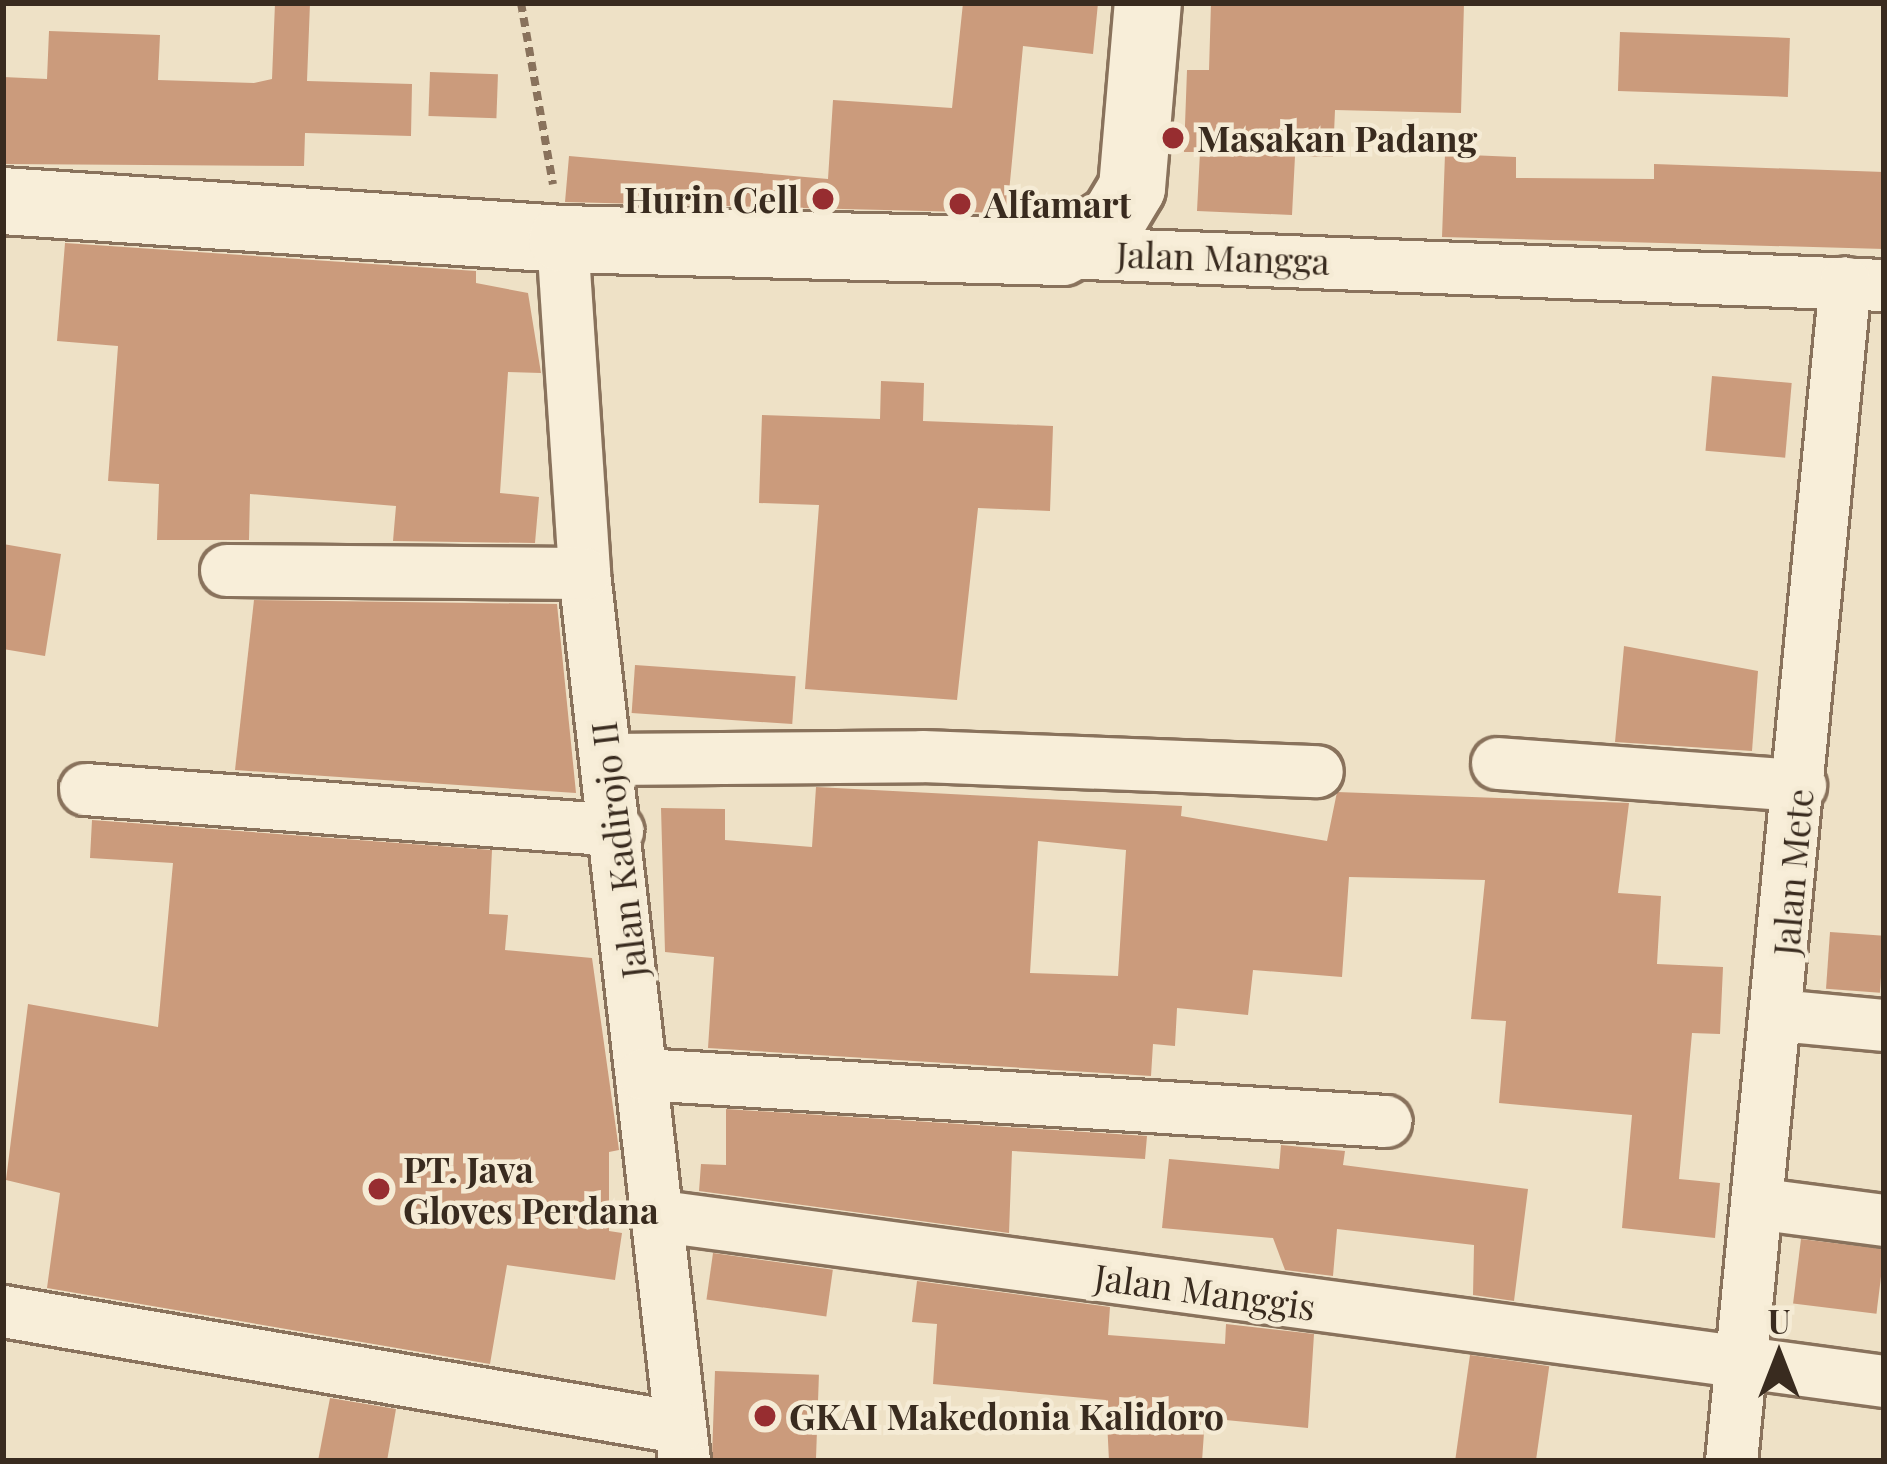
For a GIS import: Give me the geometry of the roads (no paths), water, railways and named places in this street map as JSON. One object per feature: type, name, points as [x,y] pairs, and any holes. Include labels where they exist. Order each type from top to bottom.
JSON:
[{"type":"street","points":[[1062,252],[1114,218],[1132,188],[1148,3]]},
{"type":"street","name":"Jalan Mangga","points":[[3,201],[562,239],[1062,252],[1864,284]]},
{"type":"street","name":"Jalan Kadirojo II","points":[[562,239],[584,573],[662,1216],[681,1444]]},
{"type":"street","name":"Jalan Mete","points":[[1731,1461],[1748,1366],[1800,784],[1864,284]]},
{"type":"street","points":[[226,570],[584,573]]},
{"type":"street","points":[[609,759],[922,756],[1317,771]]},
{"type":"street","points":[[1497,763],[1800,784]]},
{"type":"street","points":[[85,789],[616,830]]},
{"type":"street","points":[[1778,1016],[1884,1025]]},
{"type":"street","points":[[643,1074],[1385,1120]]},
{"type":"street","points":[[1762,1204],[1884,1220]]},
{"type":"street","name":"Jalan Manggis","points":[[662,1216],[1884,1381]]},
{"type":"street","points":[[3,1311],[681,1444]]},
{"type":"place","name":"Masakan Padang","points":[[1173,138]]},
{"type":"place","name":"Hurin Cell","points":[[823,199]]},
{"type":"place","name":"Alfamart","points":[[960,204]]},
{"type":"place","name":"PT. Java Gloves Perdana","points":[[379,1189]]},
{"type":"place","name":"GKAI Makedonia Kalidoro","points":[[765,1416]]}]
